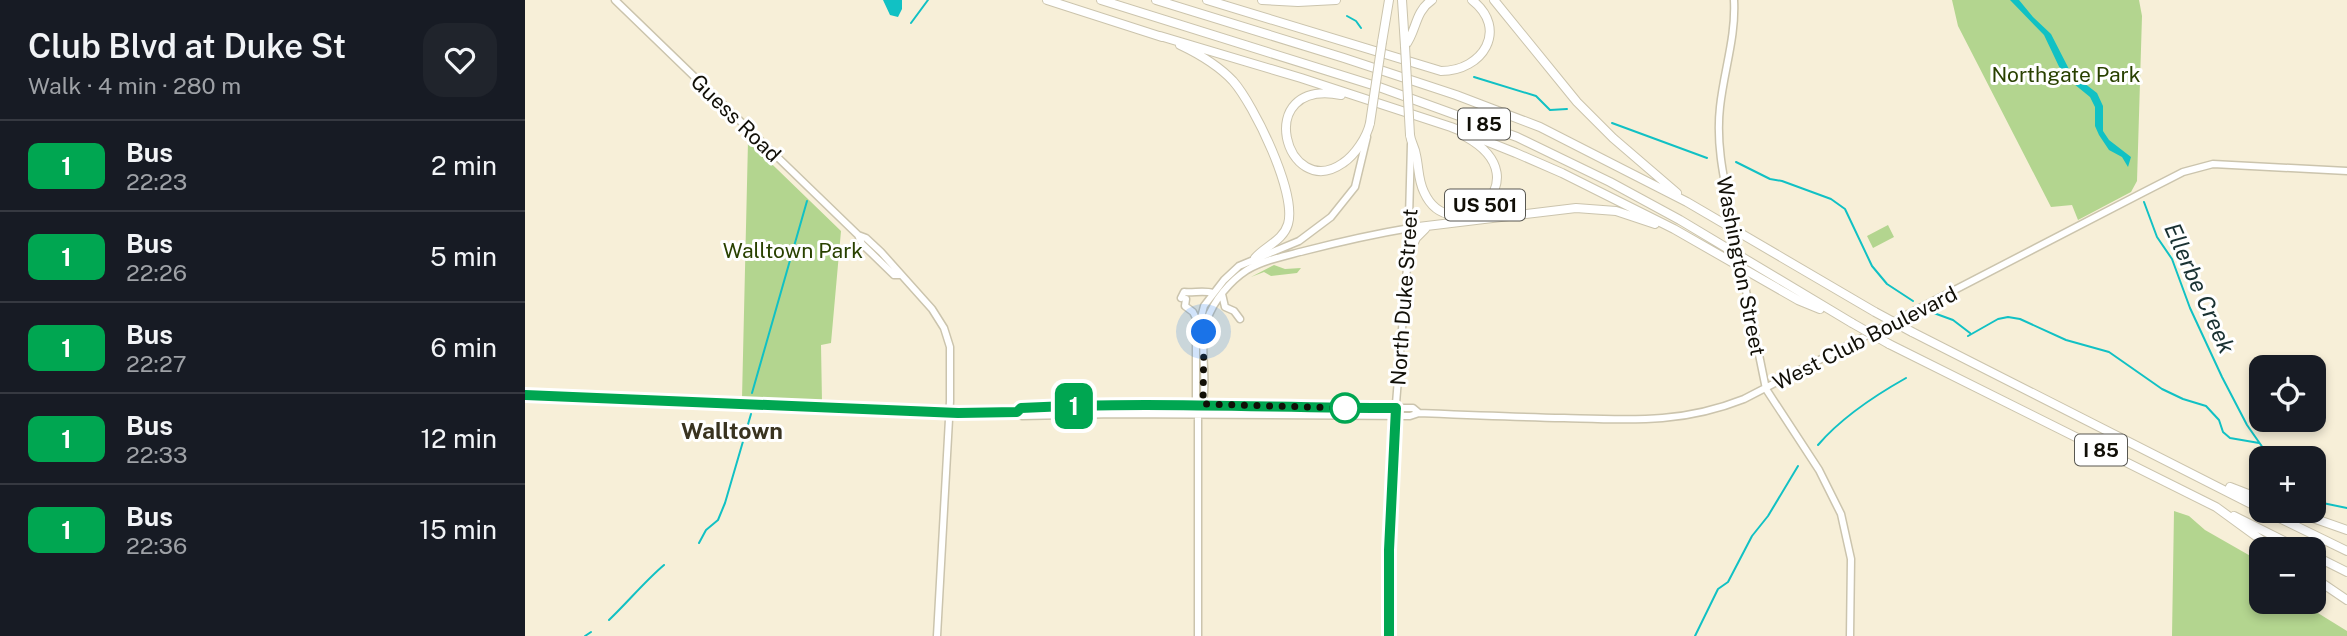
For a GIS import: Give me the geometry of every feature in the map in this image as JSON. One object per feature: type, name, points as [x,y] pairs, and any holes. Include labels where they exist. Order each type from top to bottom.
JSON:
[{"type":"highway","name":"US 501","points":[[1047,0],[1431,121],[1476,143],[1492,158],[1497,185],[1487,204],[1476,211],[1460,215],[1437,209],[1424,192],[1416,152],[1410,139]]},
{"type":"highway","name":"I 85","points":[[1101,0],[1379,88],[1517,137],[1680,220],[1889,344],[2276,537]]},
{"type":"highway","name":"I 85","points":[[1156,0],[1456,95],[1540,127],[1687,202],[1912,332],[2249,502]]},
{"type":"highway","points":[[1207,0],[1382,54],[1441,71],[1450,71],[1473,62],[1487,43],[1487,18],[1472,0]]},
{"type":"highway","points":[[1262,0],[1336,0]]},
{"type":"highway","points":[[1351,95],[1315,94],[1294,107],[1285,129],[1290,151],[1298,161],[1321,170],[1334,168],[1347,161],[1369,127],[1389,0]]},
{"type":"highway","name":"North Duke Street","points":[[1402,0],[1410,139]]},
{"type":"highway","points":[[1405,46],[1411,38],[1418,14],[1431,0]]},
{"type":"highway","points":[[1494,0],[1546,67],[1586,112],[1687,202]]},
{"type":"highway","points":[[1160,36],[1206,59],[1226,74],[1248,102],[1265,134],[1286,190],[1289,221],[1282,236],[1263,248],[1255,258]]},
{"type":"highway","points":[[1431,121],[1465,132],[1562,173],[1662,222],[1798,300],[1838,316]]},
{"type":"highway","points":[[1409,228],[1576,208],[1616,211],[1679,233]]},
{"type":"highway","points":[[1408,255],[1416,237],[1426,228]]},
{"type":"highway","points":[[2191,471],[2249,494]]},
{"type":"highway","points":[[2216,507],[2257,537]]},
{"type":"highway","name":"I 85","points":[[2290,523],[2347,551]]},
{"type":"highway","points":[[2326,523],[2347,530]]},
{"type":"highway","points":[[2326,562],[2347,572]]},
{"type":"highway","points":[[2326,586],[2347,600]]},
{"type":"main road","name":"Guess Road","points":[[614,0],[858,235],[866,238],[893,264],[899,275],[936,315],[947,335],[951,362],[937,636]]},
{"type":"main road","name":"Washington Street","points":[[1734,0],[1734,32],[1722,92],[1719,124],[1720,155],[1766,389],[1819,470],[1841,514],[1851,559],[1850,636]]},
{"type":"main road","points":[[1199,405],[1195,347],[1198,323],[1204,306],[1231,272],[1255,258],[1309,235],[1343,204],[1358,177],[1369,127]]},
{"type":"main road","name":"North Duke Street","points":[[1389,636],[1389,550],[1395,416],[1408,255],[1410,139]]},
{"type":"main road","name":"West Club Boulevard","points":[[1017,412],[1021,416],[1411,416],[1419,413],[1663,419],[1712,411],[1766,389],[2183,172],[2213,164],[2347,172]]},
{"type":"main road","points":[[1198,636],[1198,414],[1204,332],[1208,317],[1222,294],[1244,273],[1270,260],[1409,228]]},
{"type":"main road","points":[[1198,323],[1193,312],[1185,306],[1184,292],[1206,290],[1213,293]]},
{"type":"main road","points":[[1222,294],[1225,307],[1234,311],[1240,319]]},
{"type":"main road","name":"West Club Boulevard","points":[[525,394],[949,413],[1017,412],[1021,408],[1052,406],[1199,405],[1413,408],[1419,413]]},
{"type":"main road","points":[[1033,416],[1039,410],[1052,406]]},
{"type":"green space","name":"Northgate Park","points":[[1952,0],[2139,0],[2142,16],[2137,181],[2131,192],[2078,220],[2072,205],[2051,207],[1958,26]]},
{"type":"green space","name":"Walltown Park","points":[[748,141],[841,231],[831,343],[821,345],[822,402],[742,398]]},
{"type":"green space","points":[[1888,225],[1894,237],[1873,248],[1867,236]]},
{"type":"green space","points":[[1274,265],[1285,269],[1301,268],[1297,273],[1271,276],[1264,272],[1251,277]]},
{"type":"green space","points":[[2174,511],[2189,516],[2205,530],[2249,555],[2249,614],[2319,614],[2347,631],[2347,636],[2172,636]]},
{"type":"water","points":[[883,0],[902,0],[898,17],[890,15]]},
{"type":"water","points":[[2010,0],[2019,0],[2051,34],[2071,73],[2097,93],[2103,106],[2103,131],[2109,140],[2131,157],[2128,167],[2122,157],[2109,150],[2099,135],[2095,126],[2095,107],[2090,97],[2063,75],[2044,35]]},
{"type":"waterway","points":[[911,23],[928,0]]},
{"type":"waterway","points":[[1347,16],[1361,28]]},
{"type":"waterway","points":[[1474,77],[1536,96],[1550,110],[1567,109]]},
{"type":"waterway","points":[[1612,123],[1707,158]]},
{"type":"waterway","points":[[1736,162],[1770,179],[1831,199],[1845,209],[1872,266],[1887,284],[1913,301]]},
{"type":"waterway","points":[[752,393],[807,201]]},
{"type":"waterway","name":"Ellerbe Creek","points":[[2144,202],[2157,237],[2172,259],[2190,308],[2222,377],[2247,425],[2262,446]]},
{"type":"waterway","points":[[1931,312],[1953,320],[1970,333]]},
{"type":"waterway","points":[[1968,336],[1998,319],[2020,319],[2066,340],[2109,352],[2162,389],[2206,406],[2230,438],[2259,443]]},
{"type":"waterway","points":[[1818,445],[1859,408],[1906,378]]},
{"type":"waterway","points":[[699,543],[706,530],[718,520],[725,503],[751,414]]},
{"type":"waterway","points":[[1695,636],[1718,589],[1728,582],[1752,536],[1768,516],[1798,466]]},
{"type":"waterway","name":"Ellerbe Creek","points":[[2326,504],[2347,508]]},
{"type":"waterway","points":[[609,620],[664,565]]},
{"type":"waterway","points":[[585,636],[591,632]]},
{"type":"bus line","name":"1","points":[[525,395],[958,413],[1017,412],[1021,408],[1088,405],[1203,404],[1396,408],[1389,550],[1389,636]]},
{"type":"district","name":"Walltown","points":[[732,430]]},
{"type":"route","points":[[1204,332],[1203,404],[1345,408]]}]
